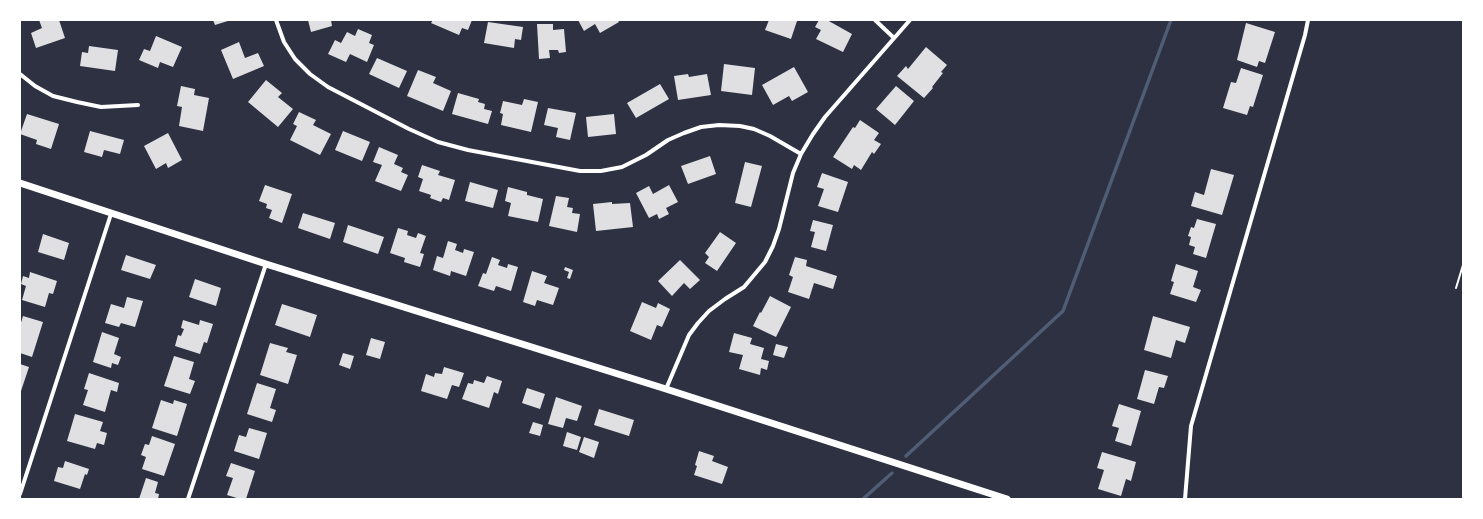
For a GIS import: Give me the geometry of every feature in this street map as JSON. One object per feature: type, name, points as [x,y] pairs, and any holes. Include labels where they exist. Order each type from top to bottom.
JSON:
[{"type":"street","points":[[276,20],[284,42],[295,59],[310,74],[328,87],[408,129],[438,142],[468,150],[580,171],[601,171],[622,167],[646,155],[668,140],[684,133],[701,127],[719,125],[740,126],[754,129],[770,136],[801,154]]},
{"type":"street","points":[[875,20],[894,38]]},
{"type":"street","points":[[666,389],[689,336],[698,323],[714,307],[744,287],[765,262],[773,246],[793,173],[801,154],[813,134],[825,117],[910,20]]},
{"type":"street","points":[[1184,499],[1191,426],[1305,35],[1308,20]]},
{"type":"street","points":[[20,74],[35,86],[53,96],[71,101],[101,106],[138,105]]},
{"type":"street","points":[[20,183],[266,264],[666,389],[1007,499]]},
{"type":"street","points":[[20,494],[111,214]]},
{"type":"street","points":[[188,499],[266,264]]},
{"type":"path","points":[[1456,288],[1463,265]]},
{"type":"building","points":[[39,20],[59,20],[65,38],[36,48],[31,33],[42,28]]},
{"type":"building","points":[[213,20],[231,20],[215,25]]},
{"type":"building","points":[[308,20],[331,20],[332,26],[311,32]]},
{"type":"building","points":[[433,20],[472,20],[468,30],[462,28],[459,35],[431,23]]},
{"type":"building","points":[[578,20],[618,20],[619,22],[600,33],[595,24],[584,31]]},
{"type":"building","points":[[769,20],[797,21],[791,39],[765,30]]},
{"type":"building","points":[[819,20],[827,20],[852,34],[843,52],[816,39],[821,30],[815,27]]},
{"type":"building","points":[[488,22],[523,27],[521,40],[515,39],[514,48],[484,43]]},
{"type":"building","points":[[1246,23],[1275,32],[1265,63],[1259,61],[1257,67],[1237,60]]},
{"type":"building","points":[[537,24],[553,24],[553,30],[564,29],[566,52],[559,53],[558,50],[549,50],[550,58],[539,59]]},
{"type":"building","points":[[358,29],[372,35],[369,43],[374,45],[367,62],[350,54],[346,62],[328,54],[335,40],[341,43],[347,32],[355,36]]},
{"type":"building","points":[[156,36],[182,47],[173,67],[160,62],[158,68],[139,60],[144,49],[150,51]]},
{"type":"building","points":[[239,42],[245,58],[258,53],[264,66],[233,79],[221,50]]},
{"type":"building","points":[[89,46],[118,50],[115,71],[80,66],[82,52],[88,53]]},
{"type":"building","points":[[926,47],[947,65],[941,72],[943,73],[932,87],[933,88],[924,98],[897,76],[906,66],[908,69]]},
{"type":"building","points":[[377,58],[407,71],[399,88],[369,74]]},
{"type":"building","points":[[724,64],[755,68],[752,95],[721,91]]},
{"type":"building","points":[[794,67],[808,92],[792,101],[789,96],[773,105],[762,85]]},
{"type":"building","points":[[1241,68],[1263,75],[1253,107],[1250,106],[1247,115],[1223,108],[1231,82],[1236,83]]},
{"type":"building","points":[[418,70],[436,77],[433,83],[451,91],[443,111],[407,96]]},
{"type":"building","points":[[688,74],[689,77],[707,74],[711,95],[678,100],[674,76]]},
{"type":"building","points":[[266,80],[282,93],[278,97],[293,109],[278,127],[248,102]]},
{"type":"building","points":[[660,84],[669,99],[636,118],[627,103]]},
{"type":"building","points":[[181,86],[195,89],[194,95],[209,98],[203,131],[179,126],[182,107],[177,106]]},
{"type":"building","points":[[896,86],[914,101],[895,125],[876,109]]},
{"type":"building","points":[[458,93],[479,99],[478,102],[485,104],[484,109],[492,111],[488,124],[452,114]]},
{"type":"building","points":[[524,99],[538,102],[531,132],[501,125],[503,114],[500,113],[503,101],[522,105]]},
{"type":"building","points":[[548,108],[576,113],[570,140],[556,137],[558,128],[544,125]]},
{"type":"building","points":[[299,112],[316,120],[313,125],[331,134],[320,155],[290,140],[297,126],[293,124]]},
{"type":"building","points":[[27,114],[59,124],[51,149],[36,144],[37,140],[20,134]]},
{"type":"building","points":[[614,114],[616,134],[588,137],[586,117]]},
{"type":"building","points":[[860,120],[879,133],[874,140],[881,144],[874,154],[872,152],[861,170],[854,165],[852,169],[833,157],[853,127],[855,128]]},
{"type":"building","points":[[90,131],[124,140],[120,154],[104,150],[102,157],[84,152]]},
{"type":"building","points":[[343,131],[370,142],[362,161],[335,150]]},
{"type":"building","points":[[168,133],[182,160],[168,168],[166,163],[156,169],[144,146]]},
{"type":"building","points":[[379,147],[398,155],[394,164],[403,168],[401,172],[408,175],[401,191],[375,181],[382,165],[373,162]]},
{"type":"building","points":[[710,156],[716,174],[688,184],[681,166]]},
{"type":"building","points":[[745,162],[762,166],[751,207],[735,203]]},
{"type":"building","points":[[422,165],[440,171],[438,175],[455,180],[449,200],[443,198],[441,202],[430,198],[431,195],[419,191],[423,179],[418,177]]},
{"type":"building","points":[[1211,169],[1234,175],[1222,215],[1191,206],[1195,192],[1204,195]]},
{"type":"building","points":[[822,173],[848,182],[838,212],[818,206],[824,189],[817,187]]},
{"type":"building","points":[[470,182],[498,190],[493,208],[465,201]]},
{"type":"building","points":[[265,185],[292,194],[282,223],[269,218],[272,210],[266,208],[267,204],[259,201]]},
{"type":"building","points":[[669,185],[678,202],[666,208],[669,214],[659,219],[657,214],[649,218],[636,193],[649,186],[653,194]]},
{"type":"building","points":[[508,187],[527,192],[527,195],[543,199],[538,222],[508,216],[511,203],[505,201]]},
{"type":"building","points":[[556,196],[569,198],[567,207],[573,208],[572,213],[580,214],[577,232],[549,226]]},
{"type":"building","points":[[612,202],[612,204],[630,203],[633,227],[596,231],[593,204]]},
{"type":"building","points":[[303,213],[335,223],[330,239],[298,228]]},
{"type":"building","points":[[1197,219],[1216,224],[1206,258],[1193,254],[1195,247],[1189,245],[1191,237],[1188,236],[1191,227],[1194,228]]},
{"type":"building","points":[[813,220],[833,225],[826,251],[811,247],[815,232],[810,231]]},
{"type":"building","points":[[348,225],[384,237],[378,254],[343,242]]},
{"type":"building","points":[[398,228],[408,231],[407,235],[416,238],[418,233],[426,236],[420,253],[424,254],[420,267],[404,262],[405,258],[390,253]]},
{"type":"building","points":[[720,232],[736,243],[717,271],[705,263],[709,257],[705,253]]},
{"type":"building","points":[[43,234],[69,243],[64,260],[38,252]]},
{"type":"building","points":[[448,241],[457,244],[455,250],[463,253],[464,249],[474,252],[466,276],[451,271],[450,276],[433,270],[437,256],[443,258]]},
{"type":"building","points":[[126,255],[156,265],[150,279],[121,270]]},
{"type":"building","points":[[492,257],[500,260],[498,265],[507,268],[508,264],[518,267],[511,291],[496,286],[494,291],[478,286],[483,273],[486,274]]},
{"type":"building","points":[[795,257],[807,260],[806,266],[837,276],[833,289],[814,283],[809,299],[788,292],[793,277],[789,275]]},
{"type":"building","points":[[680,260],[700,280],[690,289],[684,283],[672,296],[658,281]]},
{"type":"building","points":[[1176,264],[1198,271],[1193,287],[1201,290],[1196,302],[1170,294],[1174,282],[1171,281]]},
{"type":"building","points":[[565,267],[573,270],[570,279],[567,278],[569,272],[564,270]]},
{"type":"building","points":[[532,271],[547,276],[544,283],[559,288],[553,305],[537,300],[535,306],[523,302]]},
{"type":"building","points":[[30,272],[57,281],[53,294],[49,293],[45,307],[22,300],[26,286],[21,284],[23,276],[29,278]]},
{"type":"building","points":[[195,279],[221,288],[216,306],[189,297]]},
{"type":"building","points":[[770,296],[791,307],[776,337],[753,326]]},
{"type":"building","points":[[127,297],[143,301],[135,327],[121,323],[119,327],[105,323],[111,304],[124,308]]},
{"type":"building","points":[[642,302],[656,308],[658,303],[670,309],[662,327],[657,325],[651,340],[630,331]]},
{"type":"building","points":[[282,304],[317,315],[310,337],[275,325]]},
{"type":"building","points":[[23,316],[43,322],[32,357],[20,353],[20,326]]},
{"type":"building","points":[[1153,316],[1190,327],[1185,343],[1176,340],[1171,358],[1144,350]]},
{"type":"building","points":[[183,320],[199,325],[200,320],[213,324],[207,343],[204,342],[200,354],[175,346],[178,335],[181,336],[184,329],[181,328]]},
{"type":"building","points":[[102,332],[119,338],[114,354],[121,357],[118,365],[112,363],[111,368],[93,362]]},
{"type":"building","points":[[734,333],[752,338],[750,344],[764,348],[761,359],[769,361],[767,370],[761,368],[760,375],[739,369],[743,355],[729,352]]},
{"type":"building","points":[[371,338],[385,342],[380,359],[366,355]]},
{"type":"building","points":[[270,343],[288,348],[286,352],[297,355],[288,384],[260,375]]},
{"type":"building","points":[[776,344],[788,347],[784,358],[773,355]]},
{"type":"building","points":[[343,353],[354,356],[350,369],[339,365]]},
{"type":"building","points":[[174,356],[194,362],[189,379],[195,381],[190,394],[164,386]]},
{"type":"building","points":[[20,364],[29,367],[20,394]]},
{"type":"building","points":[[444,367],[464,373],[459,387],[452,385],[447,399],[421,391],[426,374],[434,377],[435,373],[442,374]]},
{"type":"building","points":[[1145,370],[1168,376],[1164,388],[1159,387],[1154,404],[1137,399]]},
{"type":"building","points":[[89,373],[119,383],[117,392],[111,390],[105,412],[83,405],[88,390],[84,389]]},
{"type":"building","points":[[487,376],[502,381],[498,394],[494,392],[489,408],[462,399],[468,383],[473,384],[474,380],[484,383]]},
{"type":"building","points":[[257,383],[276,389],[270,408],[276,410],[272,422],[247,414]]},
{"type":"building","points":[[527,388],[545,394],[540,409],[522,403]]},
{"type":"building","points":[[556,397],[582,406],[577,421],[566,418],[563,428],[548,424]]},
{"type":"building","points":[[161,400],[173,404],[174,400],[187,404],[177,436],[152,428]]},
{"type":"building","points":[[1119,404],[1141,411],[1131,446],[1115,441],[1119,428],[1112,426]]},
{"type":"building","points":[[599,409],[634,420],[629,436],[594,425]]},
{"type":"building","points":[[75,414],[103,422],[100,431],[107,433],[104,445],[97,443],[95,449],[67,441]]},
{"type":"building","points":[[533,422],[543,425],[540,436],[529,433]]},
{"type":"building","points":[[249,428],[267,433],[259,459],[234,451],[239,435],[246,437]]},
{"type":"building","points":[[567,432],[581,437],[577,450],[563,446]]},
{"type":"building","points":[[152,436],[175,444],[164,476],[142,469],[146,457],[141,455],[145,444],[149,445]]},
{"type":"building","points":[[584,437],[599,442],[594,458],[579,452]]},
{"type":"building","points":[[699,451],[714,456],[712,461],[728,467],[722,484],[694,475]]},
{"type":"building","points":[[1102,452],[1136,462],[1131,481],[1126,479],[1121,496],[1098,489],[1104,470],[1097,468]]},
{"type":"building","points":[[65,461],[89,469],[87,475],[85,474],[80,489],[54,481],[58,467],[63,468]]},
{"type":"building","points":[[231,463],[255,471],[246,499],[240,499],[227,495],[233,478],[226,476]]},
{"type":"building","points":[[146,478],[158,482],[155,493],[159,494],[158,499],[139,499]]},
{"type":"waterway","points":[[906,456],[1063,311],[1171,20]]},
{"type":"waterway","points":[[863,499],[892,473]]}]
